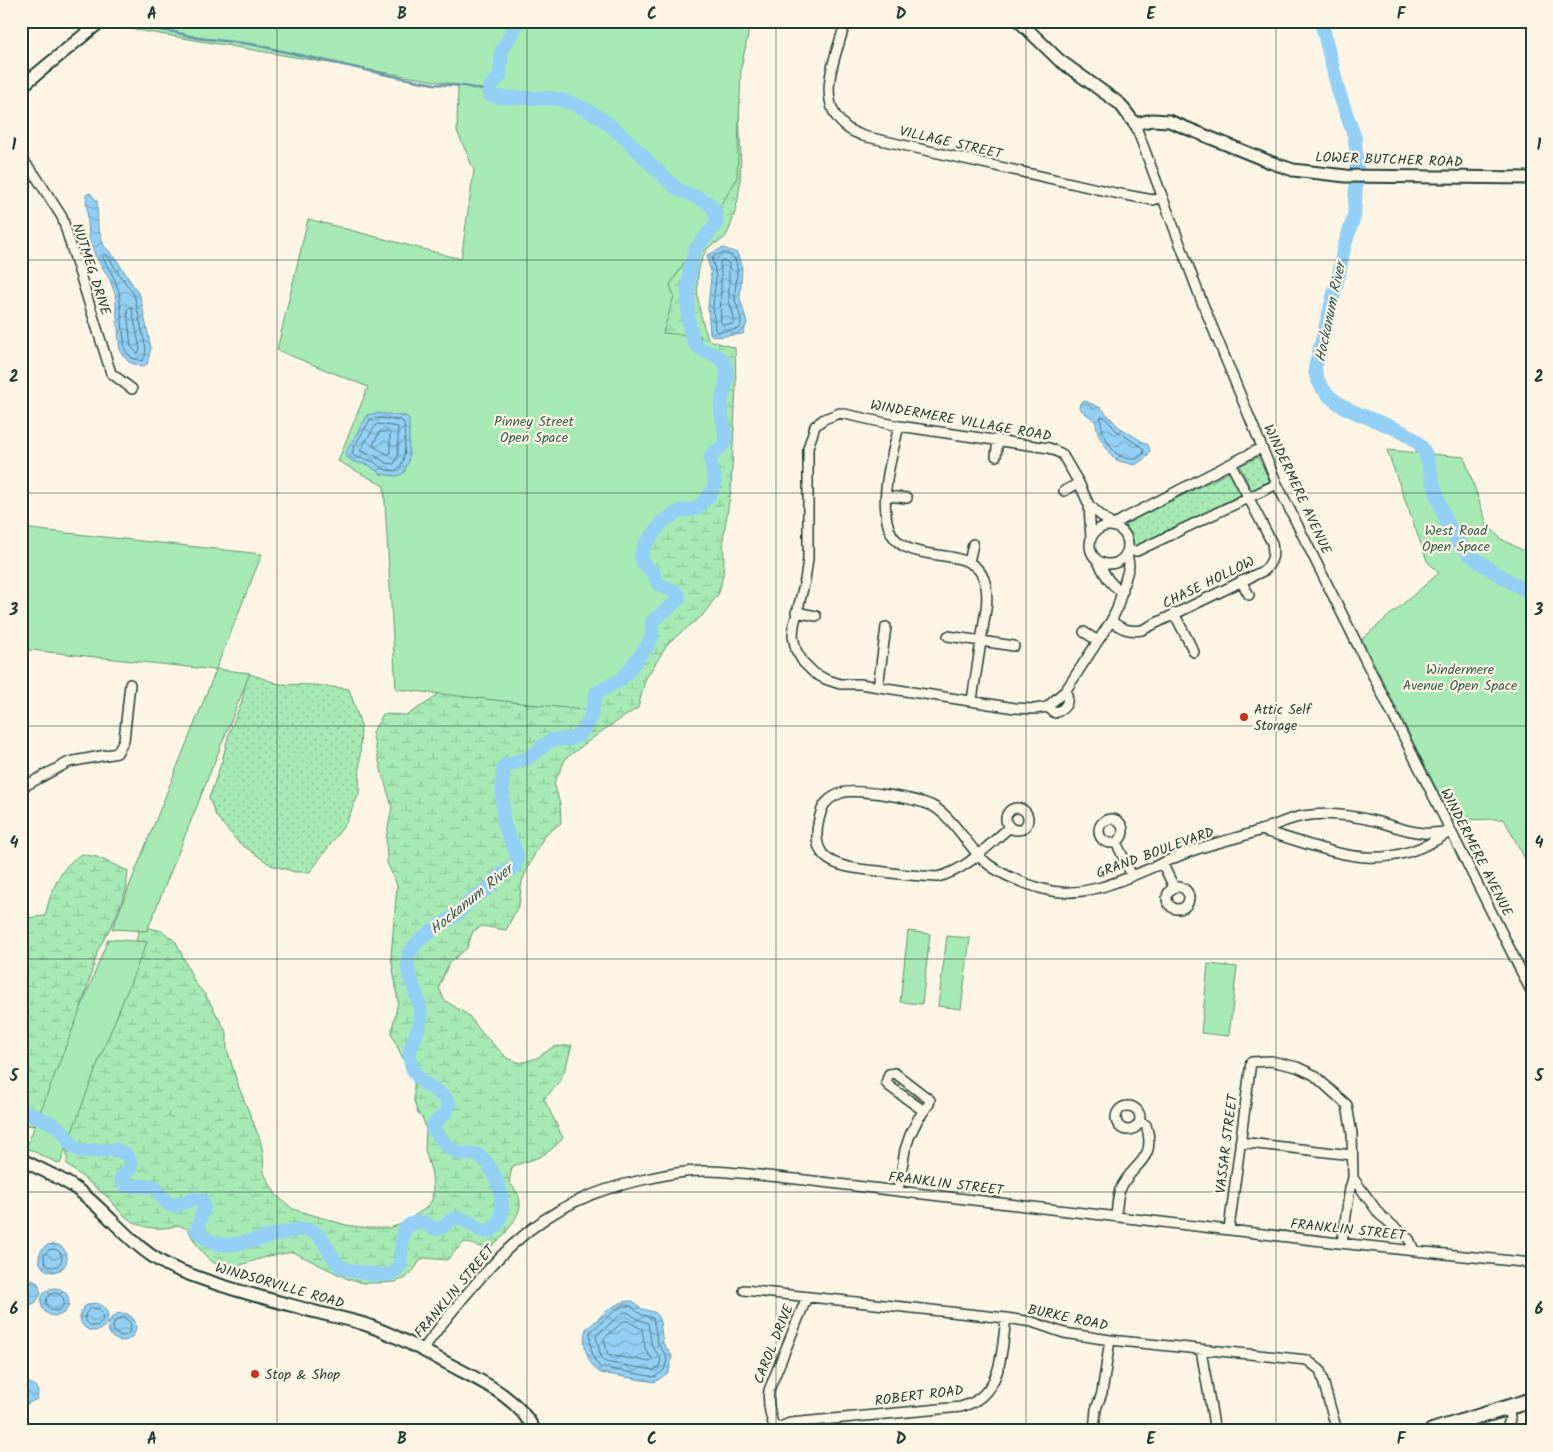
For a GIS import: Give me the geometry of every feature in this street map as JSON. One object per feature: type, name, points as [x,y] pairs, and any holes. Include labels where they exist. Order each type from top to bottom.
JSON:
[{"type":"main road","points":[[21,88],[101,21]]},
{"type":"main road","name":"WINDERMERE AVENUE","points":[[1019,21],[1059,60],[1120,104],[1135,124]]},
{"type":"main road","name":"LOWER BUTCHER ROAD","points":[[1135,124],[1160,119],[1168,121],[1293,170],[1346,176],[1532,178]]},
{"type":"main road","name":"WINDSORVILLE ROAD","points":[[21,1159],[77,1189],[126,1236],[144,1251],[166,1264],[231,1289],[364,1324],[423,1350],[505,1396],[527,1417],[535,1431]]},
{"type":"main road","points":[[1432,1431],[1532,1400]]},
{"type":"street","name":"VILLAGE STREET","points":[[846,21],[829,85],[829,100],[835,115],[846,127],[863,136],[1115,193],[1153,200],[1162,198]]},
{"type":"street","name":"WINDERMERE AVENUE","points":[[1135,124],[1200,297],[1277,484],[1532,993]]},
{"type":"street","name":"NUTMEG DRIVE","points":[[21,158],[35,175],[62,217],[111,373],[132,389]]},
{"type":"street","name":"WINDERMERE VILLAGE ROAD","points":[[1089,505],[1119,529],[1127,538],[1129,566],[1123,591],[1111,621],[1066,690],[1047,707],[1035,709],[1015,708],[860,684],[840,684],[825,680],[814,673],[803,662],[796,650],[793,636],[796,612],[805,580],[808,559],[808,448],[815,426],[824,419],[840,413],[899,426],[1049,448],[1062,454],[1089,505],[1091,550],[1107,577],[1116,588],[1123,591]]},
{"type":"street","points":[[899,426],[888,477],[886,496],[887,521],[891,534],[897,542],[912,550],[959,558],[969,562],[980,570],[987,584],[988,594],[982,641],[972,700]]},
{"type":"street","points":[[996,456],[998,440]]},
{"type":"street","points":[[1091,539],[1093,534],[1102,527],[1113,526],[1123,519],[1261,448]]},
{"type":"street","name":"CHASE HOLLOW","points":[[1111,621],[1120,628],[1131,632],[1142,630],[1265,570],[1271,563],[1274,552],[1272,543],[1231,464]]},
{"type":"street","points":[[1064,491],[1079,483]]},
{"type":"street","points":[[1097,560],[1108,564],[1114,563],[1120,560],[1127,551],[1137,551],[1277,484]]},
{"type":"street","points":[[886,496],[907,498]]},
{"type":"street","points":[[969,562],[973,544]]},
{"type":"street","points":[[1241,581],[1249,595]]},
{"type":"street","points":[[796,612],[816,616]]},
{"type":"street","points":[[1174,613],[1194,652]]},
{"type":"street","points":[[878,687],[886,627]]},
{"type":"street","points":[[1084,632],[1098,641]]},
{"type":"street","points":[[948,636],[1014,646]]},
{"type":"street","points":[[21,788],[69,762],[116,753],[124,740],[130,684]]},
{"type":"street","name":"GRAND BOULEVARD","points":[[978,854],[964,866],[947,875],[937,877],[846,868],[830,862],[821,852],[816,840],[818,821],[824,804],[840,793],[868,792],[917,801],[932,806],[945,815],[978,854],[1003,874],[1046,890],[1070,892],[1089,890],[1111,884],[1190,851],[1303,816],[1324,814],[1351,816],[1426,834],[1450,831]]},
{"type":"street","points":[[978,854],[1010,827]]},
{"type":"street","points":[[1260,830],[1335,853],[1370,857],[1406,853],[1434,842],[1450,831]]},
{"type":"street","points":[[1116,842],[1132,876]]},
{"type":"street","points":[[1162,863],[1174,887]]},
{"type":"street","name":"VASSAR STREET","points":[[1229,1229],[1251,1062],[1271,1061],[1297,1067],[1314,1075],[1329,1088],[1347,1105],[1352,1134],[1352,1155]]},
{"type":"street","points":[[898,1191],[905,1150],[910,1135],[918,1119],[924,1111],[930,1100],[928,1096],[895,1073],[889,1074],[886,1083],[924,1111]]},
{"type":"street","points":[[1116,1217],[1121,1189],[1146,1157],[1150,1144],[1146,1125],[1139,1122]]},
{"type":"street","points":[[1240,1142],[1352,1155],[1353,1178],[1342,1243]]},
{"type":"street","name":"FRANKLIN STREET","points":[[423,1350],[477,1281],[510,1246],[541,1222],[575,1202],[612,1187],[671,1173],[709,1171],[1532,1263]]},
{"type":"street","points":[[1353,1178],[1380,1215],[1409,1239],[1414,1250]]},
{"type":"street","name":"BURKE ROAD","points":[[744,1290],[1006,1318],[1032,1322],[1064,1332],[1110,1340],[1307,1360],[1320,1370],[1338,1431]]},
{"type":"street","name":"CAROL DRIVE","points":[[776,1430],[769,1412],[767,1400],[769,1390],[807,1297]]},
{"type":"street","name":"ROBERT ROAD","points":[[776,1430],[790,1423],[961,1407],[975,1401],[986,1392],[1000,1366],[1006,1318]]},
{"type":"street","points":[[1094,1431],[1096,1409],[1102,1393],[1110,1340]]},
{"type":"street","points":[[1201,1350],[1215,1431]]},
{"type":"street","points":[[1506,1431],[1510,1419],[1510,1407]]},
{"type":"green space","name":"Pinney Street Open Space","points":[[118,21],[748,21],[748,35],[741,68],[737,179],[670,285],[674,296],[663,333],[701,336],[697,346],[719,361],[723,367],[726,390],[721,413],[725,440],[715,451],[713,457],[712,465],[715,487],[697,512],[683,512],[668,519],[645,550],[643,560],[652,572],[656,585],[671,592],[675,596],[674,601],[668,611],[655,621],[652,639],[634,667],[622,680],[599,693],[593,711],[396,689],[384,486],[338,461],[368,387],[277,350],[308,219],[461,259],[474,170],[457,131],[458,85],[113,26]]},
{"type":"green space","points":[[739,109],[740,187],[735,212],[725,237],[710,246],[703,256],[699,267],[698,279],[699,305],[709,340],[735,348],[736,386],[731,490],[723,539],[723,575],[719,593],[702,616],[669,642],[645,680],[638,708],[605,729],[566,758],[554,783],[560,804],[561,823],[545,835],[532,859],[522,881],[519,904],[506,930],[482,926],[473,931],[467,948],[449,963],[439,987],[444,1000],[468,1015],[483,1034],[507,1058],[521,1063],[537,1058],[553,1047],[572,1045],[559,1083],[544,1099],[563,1138],[542,1155],[512,1167],[509,1182],[519,1196],[519,1211],[512,1224],[497,1242],[485,1247],[464,1242],[447,1260],[424,1258],[406,1278],[395,1282],[363,1283],[348,1279],[293,1252],[269,1256],[231,1268],[223,1267],[205,1255],[188,1229],[178,1225],[165,1228],[151,1228],[138,1224],[126,1217],[104,1194],[67,1165],[67,1151],[62,1146],[140,929],[146,927],[162,931],[176,942],[195,983],[206,996],[227,1033],[227,1049],[238,1085],[260,1139],[264,1173],[276,1195],[293,1209],[346,1225],[368,1228],[389,1228],[402,1224],[426,1208],[432,1200],[433,1191],[432,1174],[425,1150],[426,1129],[414,1101],[414,1082],[391,1033],[398,1002],[391,956],[397,885],[387,863],[386,839],[392,807],[372,733],[383,714],[407,715],[438,694]]},
{"type":"green space","name":"Windermere Avenue Open Space","points":[[1387,450],[1464,457],[1487,524],[1501,539],[1532,555],[1532,872],[1504,819],[1452,820],[1362,639],[1439,573],[1427,561]]},
{"type":"green space","points":[[1258,457],[1270,481],[1252,490],[1240,466]]},
{"type":"green space","points":[[1230,472],[1242,494],[1135,547],[1125,524]]},
{"type":"green space","points":[[21,528],[262,554],[216,669],[250,673],[147,931],[112,929],[216,670],[21,649]]},
{"type":"green space","points":[[247,673],[279,684],[349,689],[361,725],[359,794],[346,823],[310,872],[295,872],[271,865],[238,842],[216,816],[209,798],[222,761],[230,730],[242,702]]},
{"type":"green space","points":[[82,854],[97,857],[128,871],[126,890],[115,919],[98,950],[77,1022],[36,1126],[25,1125],[21,1118],[21,921],[26,918],[45,916],[57,881],[68,865]]},
{"type":"green space","points":[[908,931],[930,934],[922,1004],[900,1002]]},
{"type":"green space","points":[[947,936],[970,938],[961,1009],[938,1006]]},
{"type":"green space","points":[[108,939],[147,942],[99,1060],[60,1164],[26,1148]]},
{"type":"green space","points":[[1208,964],[1237,967],[1229,1036],[1201,1033]]},
{"type":"water","points":[[90,193],[97,201],[98,227],[104,246],[114,256],[140,296],[151,348],[147,364],[142,367],[129,362],[120,352],[115,294],[110,280],[95,255],[89,238],[86,195]]},
{"type":"water","points":[[723,248],[737,253],[742,268],[740,298],[747,323],[743,334],[716,337],[710,334],[708,306],[711,277],[707,255]]},
{"type":"water","points":[[1085,401],[1101,408],[1119,427],[1148,445],[1150,450],[1147,457],[1135,465],[1112,457],[1099,436],[1095,421],[1079,408],[1080,403]]},
{"type":"water","points":[[377,413],[406,416],[409,419],[409,459],[404,473],[397,476],[381,474],[369,465],[354,462],[345,456],[367,415]]},
{"type":"water","points":[[53,1244],[63,1248],[67,1258],[63,1268],[53,1272],[43,1268],[39,1258],[43,1248]]},
{"type":"water","points":[[28,1278],[38,1283],[41,1294],[36,1302],[29,1306],[21,1305],[21,1279]]},
{"type":"water","points":[[55,1288],[65,1292],[69,1302],[65,1312],[55,1316],[45,1312],[41,1302],[45,1292]]},
{"type":"water","points":[[633,1301],[642,1309],[657,1314],[663,1343],[672,1356],[669,1372],[655,1382],[601,1373],[592,1365],[585,1347],[586,1329],[619,1303]]},
{"type":"water","points":[[94,1303],[104,1307],[108,1317],[104,1327],[94,1331],[84,1327],[80,1317],[84,1307]]},
{"type":"water","points":[[122,1313],[132,1317],[136,1327],[132,1337],[122,1341],[112,1337],[108,1327],[112,1317]]},
{"type":"water","points":[[25,1382],[35,1385],[38,1392],[37,1399],[27,1404],[21,1403],[21,1383]]},
{"type":"waterway","points":[[113,21],[198,38],[251,44],[434,84],[464,86],[488,91]]},
{"type":"waterway","name":"Hockanum River","points":[[21,1108],[59,1128],[71,1143],[80,1150],[110,1150],[123,1153],[128,1157],[131,1165],[121,1178],[126,1186],[154,1186],[167,1203],[173,1206],[194,1199],[202,1200],[204,1207],[197,1229],[207,1239],[219,1244],[250,1242],[296,1230],[309,1230],[318,1235],[334,1260],[342,1267],[362,1273],[390,1274],[399,1267],[404,1231],[414,1223],[423,1222],[439,1229],[454,1219],[461,1218],[480,1230],[488,1231],[492,1230],[499,1221],[502,1206],[501,1197],[497,1180],[489,1166],[478,1155],[459,1153],[452,1149],[433,1130],[433,1125],[447,1111],[449,1104],[442,1095],[420,1079],[411,1065],[410,1051],[421,1021],[421,1014],[409,972],[408,959],[410,952],[421,939],[457,914],[471,900],[487,889],[499,876],[515,866],[517,856],[503,819],[504,766],[528,758],[551,740],[572,739],[580,734],[590,720],[596,693],[622,679],[648,645],[652,636],[652,622],[679,599],[676,592],[658,584],[653,572],[643,563],[641,555],[644,546],[663,521],[680,511],[695,509],[706,499],[714,486],[711,456],[722,447],[725,439],[721,404],[727,375],[727,369],[723,361],[696,345],[692,337],[688,313],[692,260],[697,247],[716,224],[714,209],[703,200],[676,188],[610,125],[579,106],[561,100],[502,97],[489,94],[490,87],[500,76],[502,50],[519,21]]},
{"type":"waterway","name":"Hockanum River","points":[[1321,21],[1339,93],[1355,138],[1357,171],[1354,217],[1344,247],[1315,368],[1317,377],[1324,390],[1335,401],[1363,416],[1394,428],[1418,443],[1425,453],[1444,516],[1456,539],[1478,561],[1532,594]]},
{"type":"place","name":"Attic Self Storage","points":[[1244,717]]},
{"type":"place","name":"Stop & Shop","points":[[255,1374]]},
{"type":"park label","name":"West Road Open Space","points":[[1456,538]]}]
